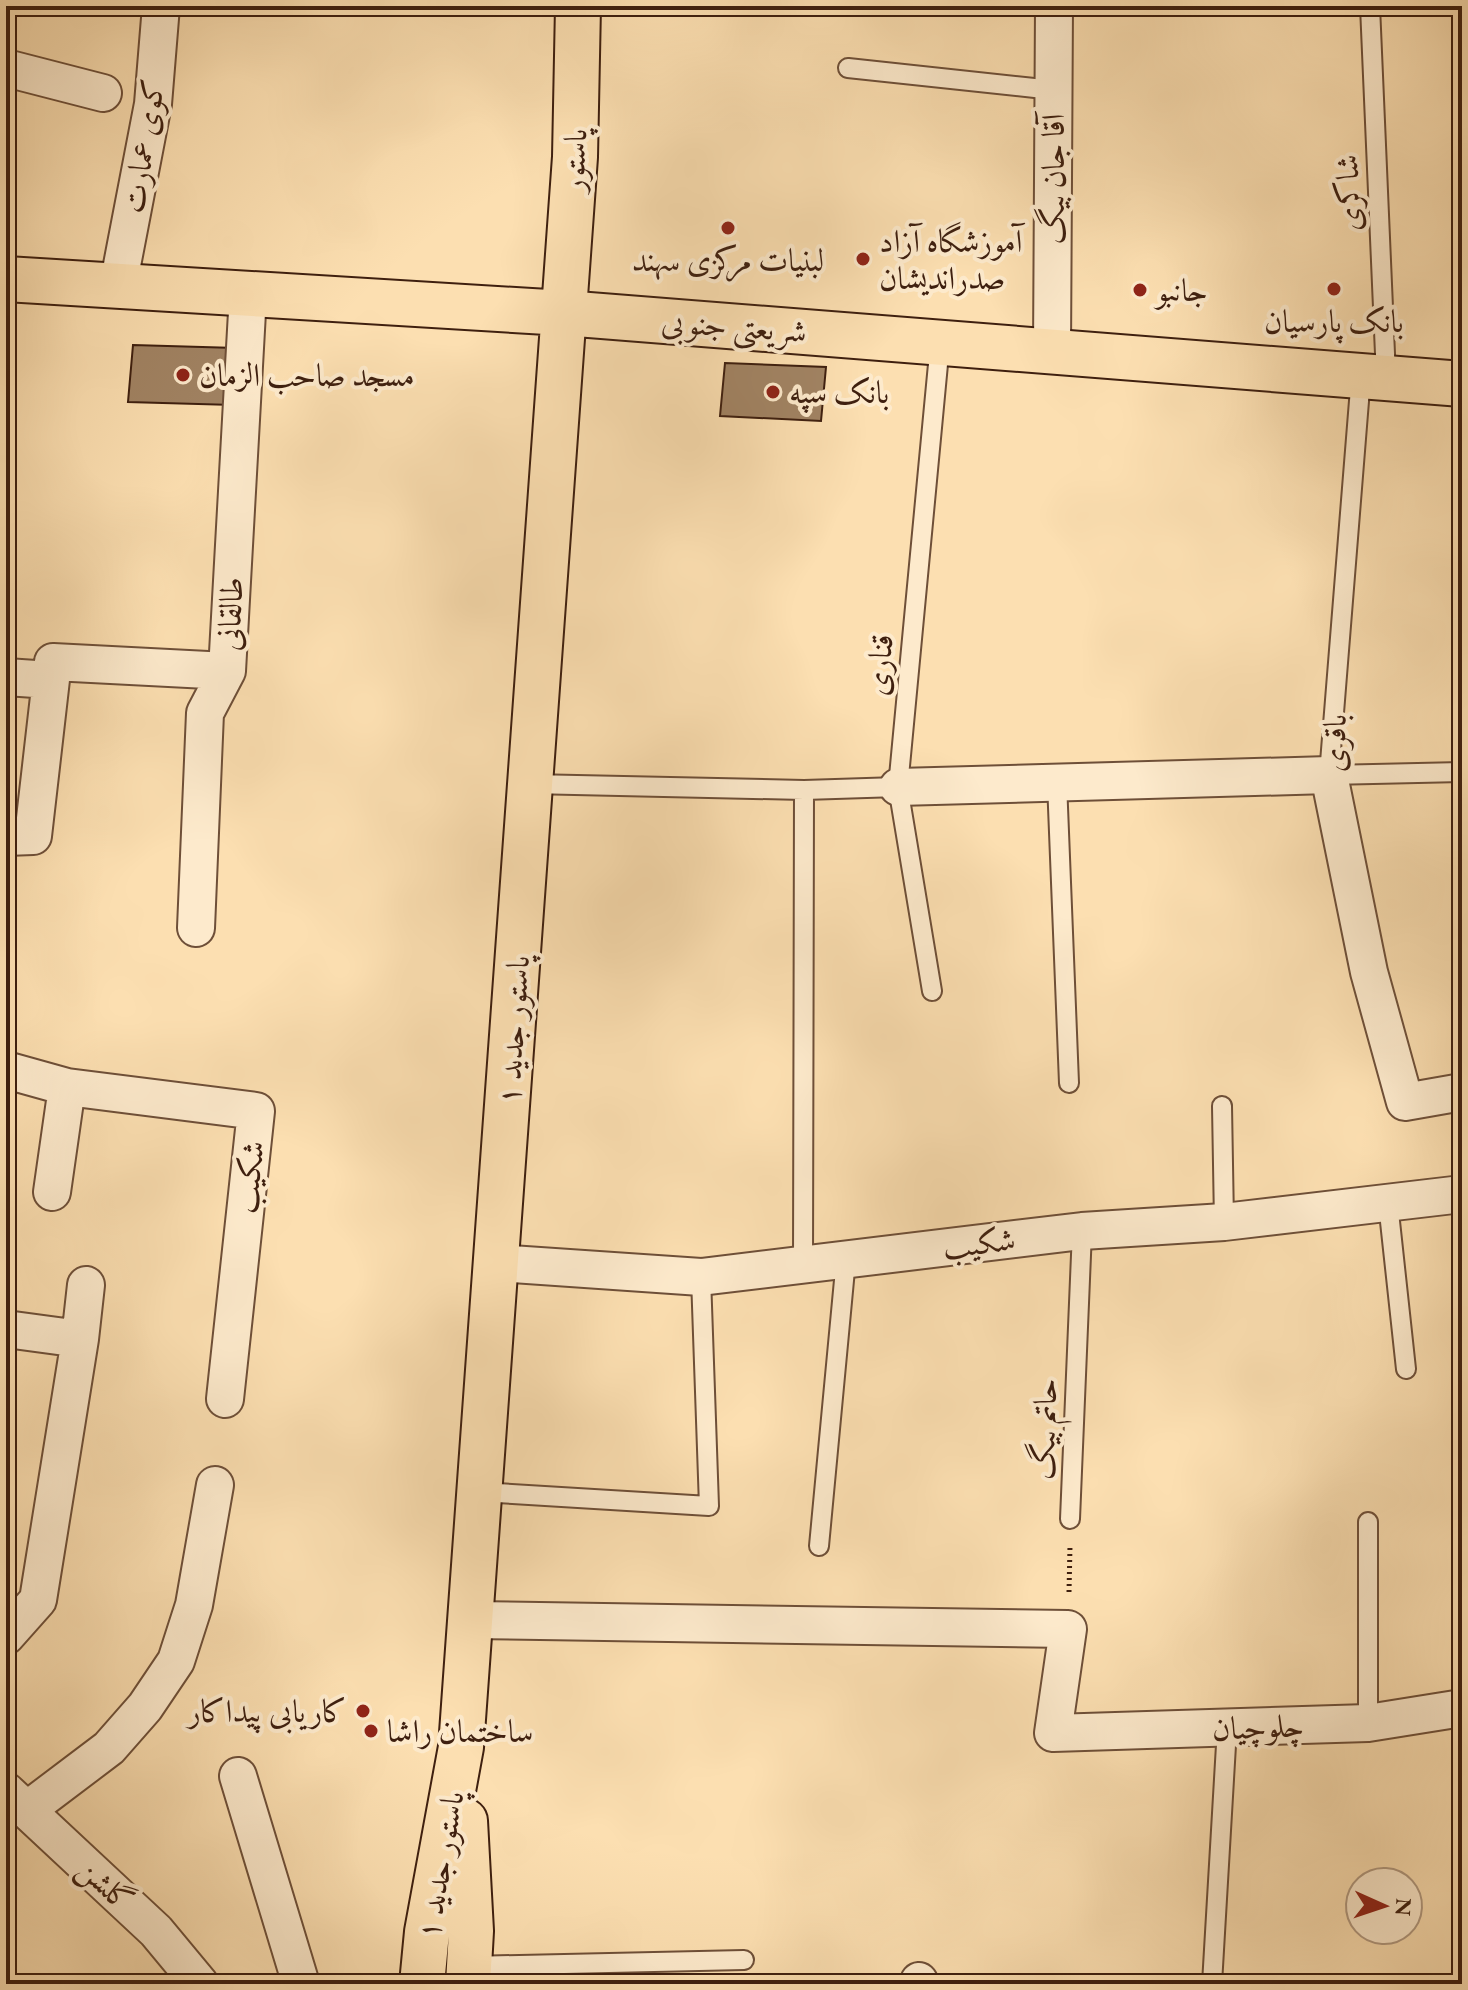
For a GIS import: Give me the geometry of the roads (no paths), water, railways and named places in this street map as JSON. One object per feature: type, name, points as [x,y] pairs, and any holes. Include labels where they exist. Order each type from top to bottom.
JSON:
[{"type":"main road","name":"پاستور","points":[[564,313],[575,157],[578,6]]},
{"type":"main road","name":"شریعتی جنوبی","points":[[6,279],[564,313],[1462,384]]},
{"type":"main road","name":"پاستور جدید ۱","points":[[422,1984],[427,1932],[461,1747],[564,313]]},
{"type":"main road","name":"پاستور جدید ۱","points":[[461,1747],[471,1931],[468,1975]]},
{"type":"street","name":"کوی عمارت","points":[[118,286],[153,104],[161,6]]},
{"type":"street","name":"آقا جان بیگ","points":[[1052,351],[1054,6]]},
{"type":"street","points":[[6,68],[103,93]]},
{"type":"street","name":"طالقانی","points":[[196,928],[205,713],[227,671],[248,294]]},
{"type":"street","points":[[6,837],[33,836],[53,662],[227,671]]},
{"type":"street","points":[[6,677],[50,680]]},
{"type":"street","points":[[898,787],[1329,775]]},
{"type":"street","name":"باقری","points":[[1329,775],[1369,972],[1405,1102],[1462,1092]]},
{"type":"street","name":"شکیب","points":[[6,1070],[67,1087],[256,1111],[225,1399]]},
{"type":"street","points":[[52,1192],[67,1087]]},
{"type":"street","name":"شکیب","points":[[496,1263],[701,1277],[1082,1231],[1224,1222],[1462,1194]]},
{"type":"street","points":[[6,1636],[38,1600],[86,1285]]},
{"type":"street","points":[[6,1329],[80,1339]]},
{"type":"street","points":[[16,1800],[109,1748],[145,1707],[176,1661],[194,1605],[215,1485]]},
{"type":"street","name":"چلوچیان","points":[[471,1620],[1068,1629],[1053,1733],[1368,1723],[1462,1708]]},
{"type":"street","points":[[238,1776],[301,1984]]},
{"type":"street","name":"گلشن","points":[[16,1800],[156,1931],[200,1984]]},
{"type":"lane","name":"شاکری","points":[[1370,6],[1373,376]]},
{"type":"lane","points":[[848,68],[1053,90]]},
{"type":"lane","name":"قناری","points":[[932,991],[898,787],[940,342]]},
{"type":"lane","name":"باقری","points":[[1329,775],[1373,376]]},
{"type":"lane","points":[[1329,775],[1462,772]]},
{"type":"lane","points":[[1057,782],[1069,1083]]},
{"type":"lane","points":[[530,784],[804,790],[898,787]]},
{"type":"lane","points":[[803,1265],[804,790]]},
{"type":"lane","points":[[1222,1106],[1224,1222]]},
{"type":"lane","points":[[1388,1203],[1406,1369]]},
{"type":"lane","name":"حاتم بیگ","points":[[1070,1519],[1082,1231]]},
{"type":"lane","points":[[819,1546],[846,1259]]},
{"type":"lane","points":[[480,1492],[709,1506],[701,1277]]},
{"type":"lane","points":[[1368,1522],[1368,1723]]},
{"type":"lane","points":[[1212,1984],[1227,1728]]},
{"type":"lane","points":[[468,1975],[744,1960]]},
{"type":"place","name":"لبنیات مرکزی سهند","points":[[728,228]]},
{"type":"place","name":"آموزشگاه آزاد صدراندیشان","points":[[863,259]]},
{"type":"place","name":"بانک پارسیان","points":[[1334,289]]},
{"type":"place","name":"جانبو","points":[[1140,290]]},
{"type":"place","name":"مسجد صاحب الزمان","points":[[183,375]]},
{"type":"place","name":"بانک سپه","points":[[773,392]]},
{"type":"place","name":"کاریابی پیداکار","points":[[363,1711]]},
{"type":"place","name":"ساختمان راشا","points":[[371,1731]]}]
